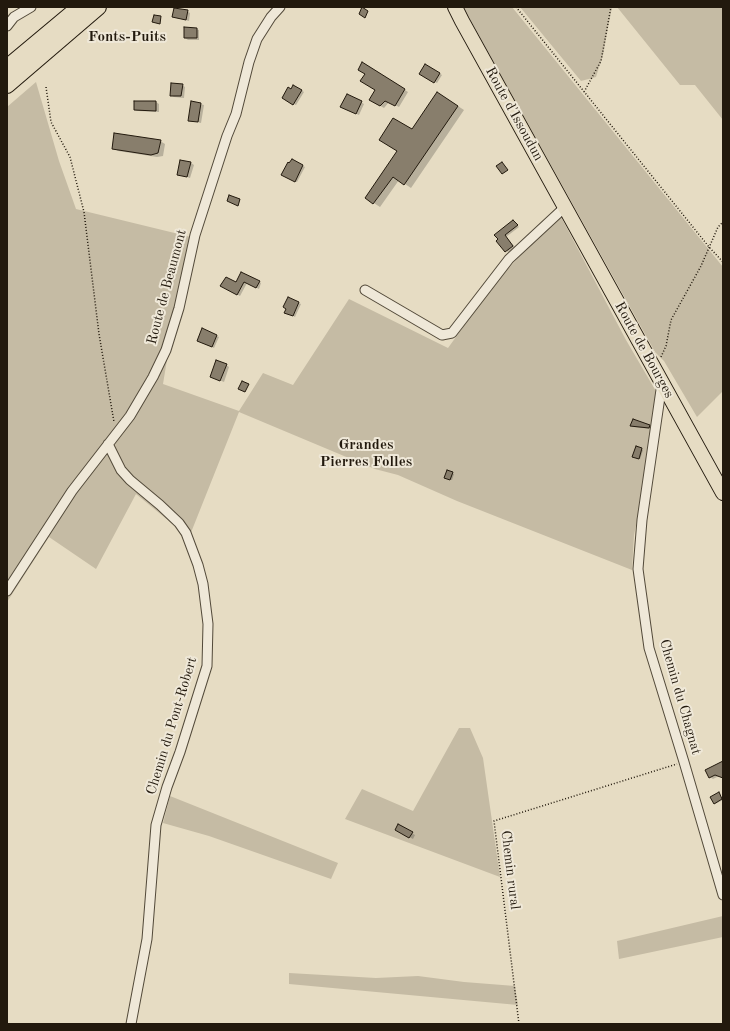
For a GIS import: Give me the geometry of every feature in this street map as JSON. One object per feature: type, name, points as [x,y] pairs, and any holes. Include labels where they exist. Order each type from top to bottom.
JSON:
[{"type":"highway","points":[[58,26],[74,7]]},
{"type":"highway","points":[[7,68],[80,7]]},
{"type":"highway","points":[[7,85],[98,7]]},
{"type":"highway","points":[[36,60],[62,46],[110,7]]},
{"type":"main road","name":"Route d'Issoudun","points":[[452,7],[462,22],[565,207]]},
{"type":"main road","name":"Route d'Issoudun","points":[[456,7],[462,22]]},
{"type":"main road","name":"Route de Bourges","points":[[565,207],[723,493]]},
{"type":"street","points":[[7,26],[14,16],[31,7]]},
{"type":"street","name":"Route de Beaumont","points":[[7,591],[72,491],[130,416],[153,377],[166,350],[179,308],[195,235],[224,143],[236,114],[249,62],[257,39],[280,7]]},
{"type":"street","points":[[366,290],[442,335],[452,333],[509,258],[565,207]]},
{"type":"street","name":"Chemin du Chagnat","points":[[662,383],[642,520],[638,568],[649,648],[723,896]]},
{"type":"street","name":"Chemin du Pont-Robert","points":[[108,444],[121,470],[130,480],[179,523],[186,533],[198,565],[208,624],[207,666],[156,825],[146,939],[131,1024]]},
{"type":"path","points":[[516,7],[709,247],[723,262]]},
{"type":"path","points":[[584,92],[601,61],[611,7]]},
{"type":"path","points":[[46,86],[51,122],[70,157],[84,212],[99,334],[116,434]]},
{"type":"path","points":[[655,370],[666,346],[671,320],[701,266],[718,227],[723,222]]},
{"type":"path","name":"Chemin rural","points":[[519,1024],[494,820],[684,762]]},
{"type":"shaded area","points":[[463,7],[512,7],[723,267],[723,391],[697,417],[664,361],[655,352]]},
{"type":"shaded area","points":[[520,7],[612,7],[603,55],[596,77],[581,81]]},
{"type":"shaded area","points":[[617,7],[723,7],[723,120],[695,85],[680,85]]},
{"type":"shaded area","points":[[36,82],[59,161],[76,209],[191,237],[176,305],[163,384],[239,411],[263,373],[293,385],[349,299],[448,348],[497,280],[560,215],[626,340],[657,393],[642,496],[634,535],[632,570],[457,501],[398,475],[375,469],[239,412],[190,535],[175,526],[136,494],[96,569],[49,537],[7,602],[7,107]]},
{"type":"shaded area","points":[[459,728],[470,728],[483,758],[500,877],[345,819],[362,789],[413,811]]},
{"type":"shaded area","points":[[170,796],[338,863],[331,879],[209,836],[163,823]]},
{"type":"shaded area","points":[[723,916],[723,937],[619,959],[617,941]]},
{"type":"shaded area","points":[[289,973],[376,978],[418,976],[464,982],[515,986],[518,1005],[289,984]]},
{"type":"building","points":[[362,7],[368,11],[365,18],[359,14]]},
{"type":"building","points":[[174,8],[188,10],[186,20],[172,17]]},
{"type":"building","points":[[154,15],[161,16],[160,24],[152,22]]},
{"type":"building","points":[[184,27],[197,28],[197,38],[184,38]]},
{"type":"building","points":[[362,62],[405,89],[395,106],[385,101],[380,106],[369,100],[375,90],[360,81],[365,74],[358,70]]},
{"type":"building","points":[[425,64],[440,73],[434,83],[419,74]]},
{"type":"building","points":[[171,83],[183,84],[181,96],[170,96]]},
{"type":"building","points":[[293,85],[302,90],[293,105],[282,98],[288,87],[291,89]]},
{"type":"building","points":[[437,92],[458,106],[404,185],[393,177],[373,204],[365,198],[397,151],[379,140],[393,118],[412,129]]},
{"type":"building","points":[[347,94],[362,101],[356,114],[340,107]]},
{"type":"building","points":[[134,101],[156,101],[156,111],[134,110]]},
{"type":"building","points":[[191,101],[201,103],[198,122],[188,121]]},
{"type":"building","points":[[114,133],[161,140],[158,153],[151,155],[112,149]]},
{"type":"building","points":[[292,159],[303,165],[295,182],[281,175],[288,162],[289,163]]},
{"type":"building","points":[[180,160],[191,162],[187,177],[177,175]]},
{"type":"building","points":[[502,162],[508,170],[502,174],[496,166]]},
{"type":"building","points":[[229,195],[240,199],[238,206],[227,201]]},
{"type":"building","points":[[513,220],[518,225],[505,235],[513,246],[505,252],[496,241],[498,239],[494,235]]},
{"type":"building","points":[[241,272],[260,281],[256,288],[244,282],[237,295],[220,286],[226,277],[236,282]]},
{"type":"building","points":[[288,297],[299,302],[293,316],[284,313],[286,309],[283,307]]},
{"type":"building","points":[[202,328],[217,335],[212,347],[197,341]]},
{"type":"building","points":[[216,360],[227,364],[220,381],[210,377]]},
{"type":"building","points":[[242,381],[249,384],[245,392],[238,389]]},
{"type":"building","points":[[633,419],[650,425],[649,428],[630,426]]},
{"type":"building","points":[[636,446],[642,448],[639,459],[632,457]]},
{"type":"building","points":[[447,470],[453,472],[450,480],[444,478]]},
{"type":"building","points":[[723,761],[723,778],[715,775],[709,778],[705,770]]},
{"type":"building","points":[[719,792],[722,799],[714,804],[710,797]]},
{"type":"building","points":[[398,824],[413,832],[409,838],[395,830]]},
{"type":"district","name":"Fonts-Puits","points":[[127,37]]},
{"type":"district","name":"Grandes Pierres Folles","points":[[366,454]]}]
